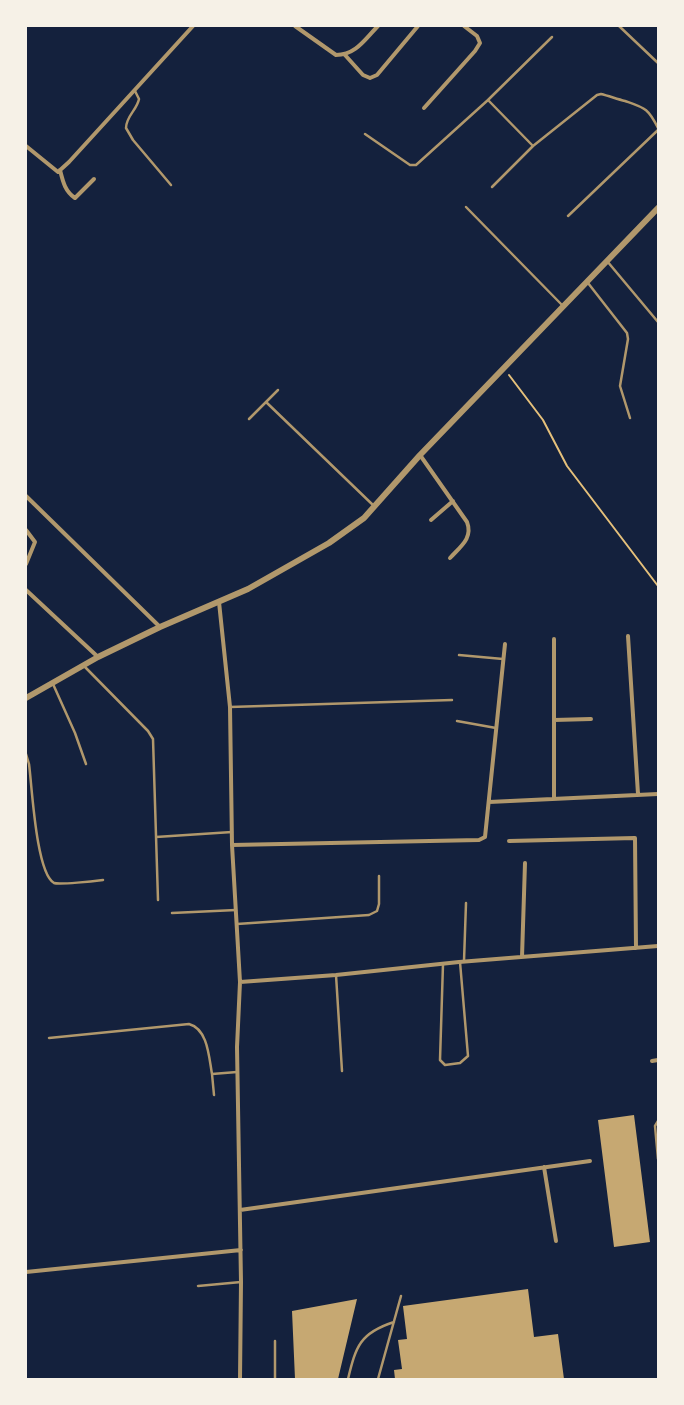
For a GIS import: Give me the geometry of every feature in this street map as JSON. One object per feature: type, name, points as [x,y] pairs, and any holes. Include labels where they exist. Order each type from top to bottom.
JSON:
[{"type":"street","points":[[26,146],[58,172],[193,26]]},
{"type":"street","points":[[295,26],[336,55],[352,53],[378,26]]},
{"type":"street","points":[[344,55],[363,75],[370,78],[377,75],[418,26]]},
{"type":"street","points":[[424,108],[475,51],[480,43],[477,36],[464,26]]},
{"type":"street","points":[[60,170],[64,185],[69,193],[75,198],[94,179]]},
{"type":"street","points":[[26,698],[98,657],[160,627],[248,589],[329,543],[364,518],[420,455],[658,208]]},
{"type":"street","points":[[420,455],[453,501],[467,522],[470,530],[468,539],[450,558]]},
{"type":"street","points":[[26,496],[160,627]]},
{"type":"street","points":[[431,520],[453,501]]},
{"type":"street","points":[[26,530],[35,542],[26,564]]},
{"type":"street","points":[[26,590],[98,657]]},
{"type":"street","points":[[219,602],[230,707],[232,846],[240,982],[238,1072],[241,1250],[240,1379]]},
{"type":"street","points":[[628,636],[638,794]]},
{"type":"street","points":[[554,638],[554,799]]},
{"type":"street","points":[[232,846],[479,840],[485,837],[505,644]]},
{"type":"street","points":[[554,720],[591,719]]},
{"type":"street","points":[[489,802],[658,794]]},
{"type":"street","points":[[509,841],[635,838],[636,948]]},
{"type":"street","points":[[522,957],[525,862]]},
{"type":"street","points":[[240,982],[336,975],[462,962],[658,946]]},
{"type":"street","points":[[652,1061],[658,1060]]},
{"type":"street","points":[[240,1210],[590,1161]]},
{"type":"street","points":[[544,1168],[556,1241]]},
{"type":"street","points":[[26,1272],[241,1250]]},
{"type":"lane","points":[[619,26],[658,63]]},
{"type":"lane","points":[[365,134],[410,166],[416,165],[488,100],[552,37]]},
{"type":"lane","points":[[134,90],[139,98],[139,102],[130,114],[126,128],[133,140],[171,186]]},
{"type":"lane","points":[[492,187],[533,146],[600,94],[636,104],[645,109],[652,116],[658,129],[568,216]]},
{"type":"lane","points":[[488,100],[533,146]]},
{"type":"lane","points":[[466,206],[564,306]]},
{"type":"lane","points":[[607,261],[658,322]]},
{"type":"lane","points":[[587,281],[627,334],[628,339],[620,386],[630,418]]},
{"type":"lane","points":[[249,419],[278,390]]},
{"type":"lane","points":[[266,402],[374,507]]},
{"type":"lane","points":[[459,654],[504,659]]},
{"type":"lane","points":[[84,666],[148,731],[152,739],[158,900]]},
{"type":"lane","points":[[53,683],[75,733],[86,764]]},
{"type":"lane","points":[[230,707],[452,700]]},
{"type":"lane","points":[[457,721],[497,728]]},
{"type":"lane","points":[[26,754],[29,764],[38,844],[44,867],[50,879],[57,883],[103,880]]},
{"type":"lane","points":[[156,837],[232,832]]},
{"type":"lane","points":[[236,924],[368,916],[377,911],[379,904],[379,876]]},
{"type":"lane","points":[[443,964],[440,1060],[445,1065],[460,1063],[468,1056],[462,962],[466,903]]},
{"type":"lane","points":[[172,913],[236,910]]},
{"type":"lane","points":[[336,975],[342,1071]]},
{"type":"lane","points":[[49,1038],[188,1024],[196,1028],[207,1043],[214,1095]]},
{"type":"lane","points":[[212,1074],[238,1072]]},
{"type":"lane","points":[[658,1121],[655,1126],[658,1159]]},
{"type":"lane","points":[[198,1286],[241,1282]]},
{"type":"lane","points":[[378,1379],[401,1296]]},
{"type":"lane","points":[[348,1379],[359,1346],[365,1336],[380,1327],[394,1322]]},
{"type":"lane","points":[[275,1341],[275,1379]]},
{"type":"path","points":[[503,368],[543,420],[567,466],[658,586]]},
{"type":"building","points":[[634,1115],[650,1242],[614,1247],[598,1120]]},
{"type":"building","points":[[528,1289],[534,1337],[558,1334],[564,1379],[395,1379],[394,1370],[402,1369],[398,1340],[407,1339],[403,1306]]},
{"type":"building","points":[[357,1299],[338,1379],[295,1379],[292,1311]]}]
